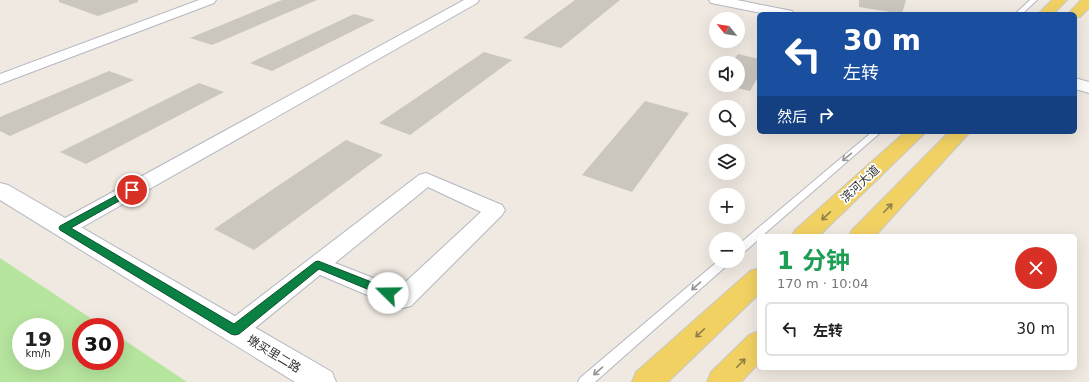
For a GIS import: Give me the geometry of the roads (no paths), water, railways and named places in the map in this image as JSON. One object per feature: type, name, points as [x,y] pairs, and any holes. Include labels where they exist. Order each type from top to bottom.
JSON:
[{"type":"main road","points":[[1047,12],[1060,0]]},
{"type":"main road","points":[[1077,12],[1089,0]]},
{"type":"main road","name":"滨河大道","points":[[806,234],[914,134]]},
{"type":"main road","points":[[863,234],[958,134]]},
{"type":"main road","points":[[647,382],[757,280]]},
{"type":"main road","points":[[722,382],[757,345]]},
{"type":"street","points":[[0,79],[210,0]]},
{"type":"street","points":[[64,228],[473,0]]},
{"type":"street","points":[[711,1],[760,12]]},
{"type":"street","points":[[711,1],[775,12]]},
{"type":"street","points":[[1077,76],[1089,80]]},
{"type":"street","points":[[1077,84],[1089,88]]},
{"type":"street","points":[[235,330],[426,179],[495,210],[402,299],[318,265]]},
{"type":"street","name":"墩买里二路","points":[[0,190],[321,382]]},
{"type":"lane","points":[[1020,12],[1034,0]]},
{"type":"lane","points":[[758,234],[875,134]]},
{"type":"lane","points":[[745,245],[757,235]]},
{"type":"lane","points":[[585,382],[718,268]]}]
